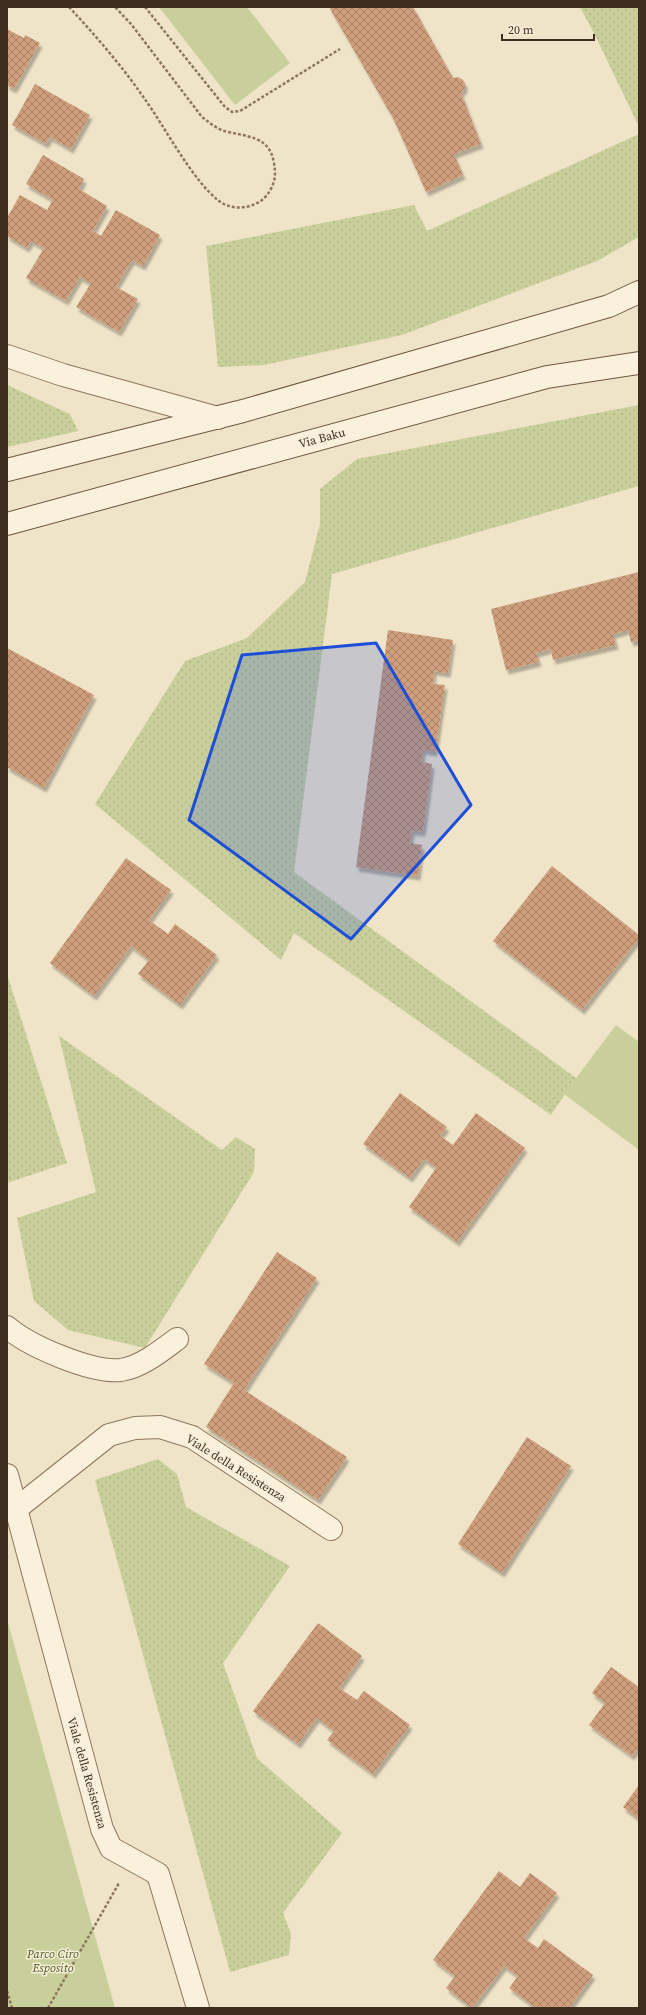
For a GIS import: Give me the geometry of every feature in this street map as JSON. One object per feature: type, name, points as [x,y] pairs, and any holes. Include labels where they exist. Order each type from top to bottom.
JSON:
[{"type":"street","points":[[7,470],[218,418],[609,306],[639,292]]},
{"type":"street","points":[[7,356],[63,375],[218,418]]},
{"type":"street","name":"Via Baku","points":[[7,524],[547,376],[639,363]]},
{"type":"street","points":[[7,1327],[18,1336],[84,1366],[121,1370],[154,1358],[177,1339]]},
{"type":"street","name":"Viale della Resistenza","points":[[16,1509],[109,1435],[136,1428],[160,1427],[192,1437],[331,1529]]},
{"type":"street","name":"Viale della Resistenza","points":[[7,1475],[102,1829],[111,1848],[158,1874],[198,2008]]},
{"type":"path","points":[[69,7],[144,97],[205,187],[220,202],[234,208],[249,207],[261,201],[270,190],[275,178],[275,160],[268,148],[258,139],[244,134],[227,132],[212,125],[202,117],[131,24],[115,7]]},
{"type":"path","points":[[144,7],[225,107],[232,112],[240,111],[340,49]]},
{"type":"path","points":[[48,2008],[132,1859]]},
{"type":"path","points":[[7,1991],[12,2008]]},
{"type":"highlighted area","points":[[376,643],[471,805],[351,939],[189,820],[242,655]]},
{"type":"green space","points":[[159,7],[247,7],[290,63],[235,105]]},
{"type":"green space","points":[[580,7],[639,7],[639,127],[595,35]]},
{"type":"green space","points":[[639,134],[639,237],[597,261],[402,335],[264,365],[218,367],[206,246],[414,205],[427,231]]},
{"type":"green space","points":[[7,385],[70,414],[78,431],[7,447]]},
{"type":"green space","points":[[639,405],[639,486],[332,574],[294,872],[576,1078],[551,1115],[294,933],[281,960],[95,804],[185,661],[247,638],[305,582],[320,524],[320,489],[357,459]]},
{"type":"green space","points":[[7,974],[67,1163],[7,1183]]},
{"type":"green space","points":[[616,1025],[639,1042],[639,1150],[564,1094]]},
{"type":"green space","points":[[59,1036],[222,1150],[236,1137],[255,1149],[254,1172],[145,1348],[68,1330],[34,1301],[17,1218],[96,1192]]},
{"type":"green space","points":[[158,1459],[177,1474],[186,1507],[290,1566],[223,1663],[257,1758],[342,1833],[283,1913],[291,1934],[289,1955],[230,1972],[95,1480]]},
{"type":"green space","name":"Parco Ciro Esposito","points":[[7,1619],[115,2008],[7,2008]]},
{"type":"building","points":[[329,7],[413,7],[453,78],[457,77],[462,79],[465,83],[465,88],[461,93],[481,144],[454,154],[463,175],[426,192],[393,118]]},
{"type":"building","points":[[7,29],[24,38],[25,35],[40,43],[14,89],[7,85]]},
{"type":"building","points":[[35,84],[90,115],[71,149],[50,137],[46,144],[12,125]]},
{"type":"building","points":[[43,155],[84,179],[79,189],[107,206],[93,231],[101,236],[116,210],[160,235],[143,266],[132,260],[116,287],[138,299],[119,332],[76,307],[91,283],[80,277],[66,301],[26,278],[44,248],[31,241],[27,248],[7,236],[7,218],[20,195],[47,210],[53,200],[26,184]]},
{"type":"building","points":[[639,572],[639,640],[631,642],[628,630],[613,634],[616,645],[553,660],[551,649],[536,653],[539,662],[506,670],[491,609]]},
{"type":"building","points":[[388,630],[453,640],[448,673],[434,671],[433,684],[445,685],[435,752],[423,750],[422,762],[432,764],[423,832],[412,831],[410,843],[422,845],[418,876],[356,867]]},
{"type":"building","points":[[7,648],[94,695],[44,788],[7,767]]},
{"type":"building","points":[[126,858],[171,890],[149,920],[168,934],[175,924],[217,955],[180,1005],[138,974],[149,960],[131,946],[94,996],[50,963]]},
{"type":"building","points":[[552,866],[639,935],[639,938],[582,1010],[493,941]]},
{"type":"building","points":[[400,1093],[447,1127],[440,1136],[453,1145],[476,1113],[525,1148],[457,1242],[409,1207],[436,1168],[424,1159],[410,1178],[363,1144]]},
{"type":"building","points":[[277,1252],[317,1278],[244,1390],[347,1457],[318,1500],[206,1427],[234,1383],[204,1364]]},
{"type":"building","points":[[527,1437],[571,1466],[502,1573],[458,1544]]},
{"type":"building","points":[[318,1623],[362,1656],[339,1688],[357,1700],[364,1691],[410,1725],[373,1774],[327,1740],[334,1731],[317,1718],[298,1744],[253,1711]]},
{"type":"building","points":[[611,1667],[639,1687],[639,1751],[637,1749],[632,1756],[589,1725],[605,1703],[592,1693]]},
{"type":"building","points":[[639,1785],[639,1819],[623,1807]]},
{"type":"building","points":[[499,1871],[520,1887],[530,1873],[557,1893],[524,1938],[538,1948],[544,1939],[593,1975],[569,2008],[536,2008],[509,1988],[518,1976],[504,1966],[472,2008],[446,1988],[455,1976],[433,1960]]}]
